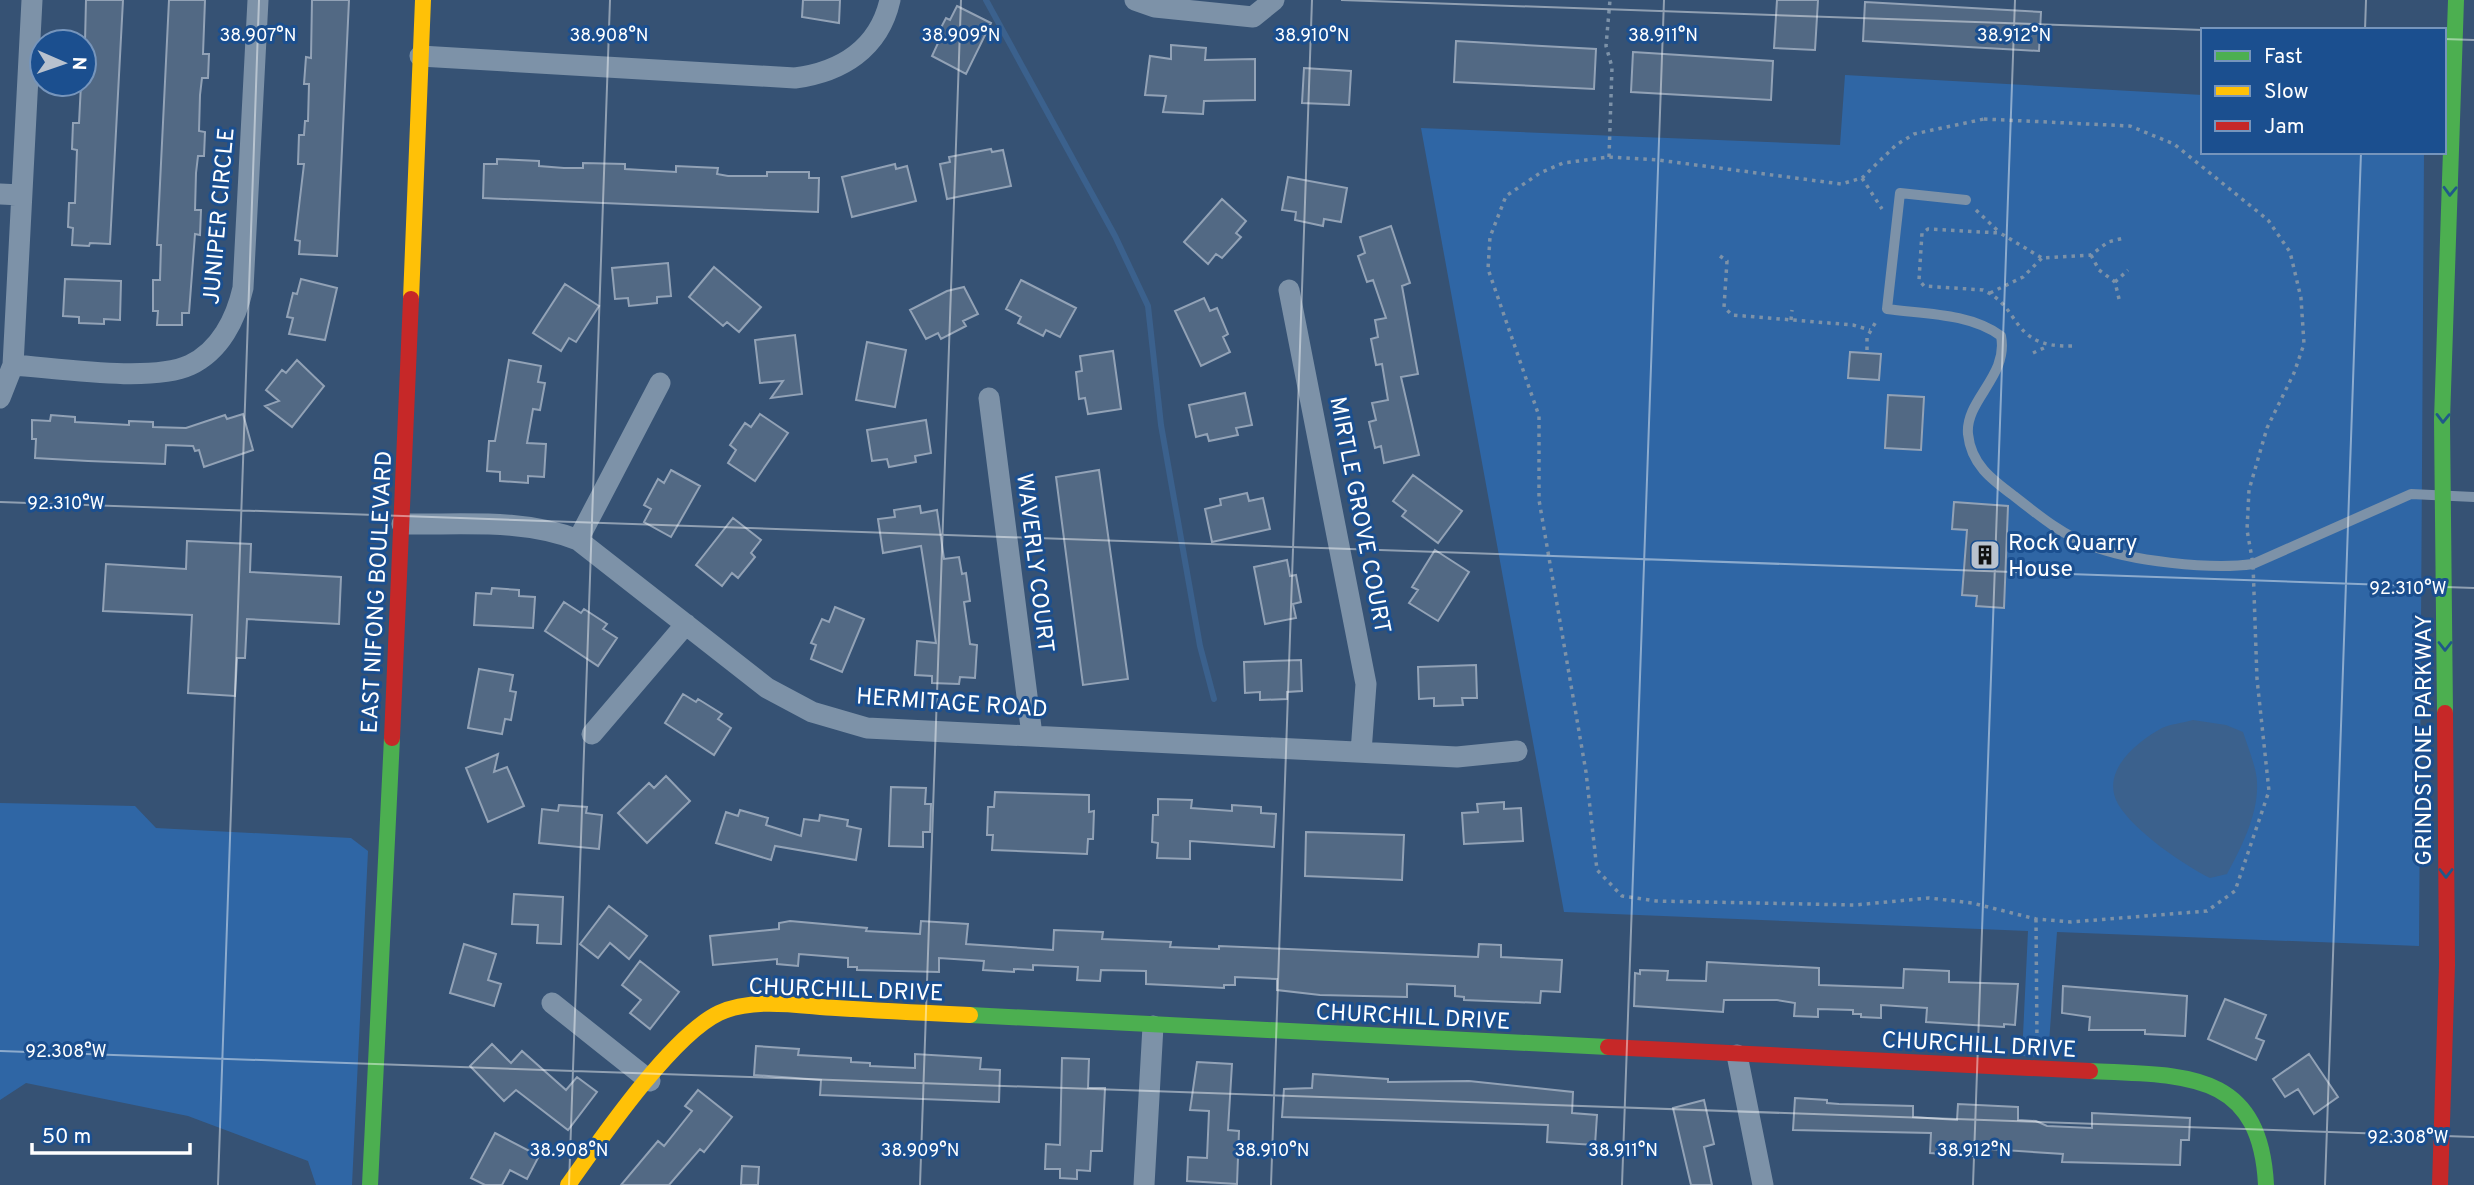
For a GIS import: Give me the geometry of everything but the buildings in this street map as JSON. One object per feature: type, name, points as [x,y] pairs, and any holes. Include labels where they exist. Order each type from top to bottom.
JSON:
[{"type":"street","points":[[0,398],[13,365],[10,194],[32,0]]},
{"type":"street","name":"JUNIPER CIRCLE","points":[[13,365],[143,373],[189,365],[215,346],[237,317],[243,288],[258,0]]},
{"type":"street","name":"EAST NIFONG BOULEVARD","points":[[370,1185],[402,524],[423,0]]},
{"type":"street","points":[[420,56],[794,78],[825,74],[849,61],[867,44],[887,13],[890,0]]},
{"type":"street","points":[[1135,0],[1155,7],[1253,17],[1274,0]]},
{"type":"street","name":"GRINDSTONE PARKWAY","points":[[2440,1185],[2447,965],[2443,407],[2456,0]]},
{"type":"street","name":"MIRTLE GROVE COURT","points":[[1289,290],[1367,684],[1361,752]]},
{"type":"street","points":[[578,540],[660,383]]},
{"type":"street","name":"WAVERLY COURT","points":[[989,398],[1032,735]]},
{"type":"street","name":"HERMITAGE ROAD","points":[[402,524],[520,526],[550,529],[578,540],[767,688],[812,712],[867,727],[1457,757],[1517,751]]},
{"type":"street","points":[[592,734],[685,624]]},
{"type":"street","points":[[552,1003],[650,1080]]},
{"type":"street","name":"CHURCHILL DRIVE","points":[[568,1185],[650,1080],[697,1027],[719,1013],[744,1006],[771,1005],[2180,1076],[2199,1080],[2226,1093],[2247,1112],[2260,1134],[2266,1159],[2266,1185]]},
{"type":"street","points":[[1144,1185],[1153,1026]]},
{"type":"street","points":[[1737,1055],[1763,1185]]},
{"type":"lane","points":[[1966,200],[1900,193],[1887,309],[1969,320],[1988,326],[2001,335],[2003,349],[1997,372],[1978,404],[1968,430],[1970,451],[1984,473],[2046,521],[2089,545],[2119,554],[2226,568],[2253,564],[2411,494],[2474,497]]},
{"type":"path","points":[[1609,157],[1612,67],[1606,46],[1610,0]]},
{"type":"path","points":[[1984,119],[2130,126],[2174,144],[2268,220],[2290,252],[2301,298],[2304,344],[2294,373],[2267,428],[2249,490],[2247,530],[2253,564],[2257,679],[2269,791],[2235,891],[2207,911],[2105,921],[2036,919],[1972,903],[1929,898],[1855,905],[1656,901],[1622,896],[1597,870],[1586,772],[1539,500],[1539,416],[1488,269],[1490,237],[1506,196],[1540,173],[1563,163],[1609,157],[1670,161],[1812,183],[1841,184],[1863,178],[1896,145],[1914,134],[1944,125],[1984,119]]},
{"type":"path","points":[[1863,178],[1895,226]]},
{"type":"path","points":[[1966,200],[2000,233],[2042,258],[2091,255],[2109,243],[2124,238]]},
{"type":"path","points":[[2000,233],[1928,229],[1922,233],[1919,280],[1924,286],[1983,290],[1990,293],[2022,330],[2046,347]]},
{"type":"path","points":[[2091,255],[2099,270],[2115,282],[2120,303]]},
{"type":"path","points":[[1720,256],[1727,261],[1724,307],[1727,313],[1738,317],[1853,325],[1870,330]]},
{"type":"path","points":[[1990,293],[2023,276],[2042,258]]},
{"type":"path","points":[[2115,282],[2127,270]]},
{"type":"path","points":[[1867,350],[1870,330],[1887,309]]},
{"type":"path","points":[[1791,320],[1792,310]]},
{"type":"path","points":[[2033,353],[2046,347],[2072,346]]},
{"type":"path","points":[[2036,919],[2038,1070]]},
{"type":"shaded area","points":[[1845,75],[2201,95],[2201,154],[2424,154],[2419,946],[2057,932],[2048,1057],[2022,1056],[2028,931],[1564,912],[1421,128],[1840,145]]},
{"type":"shaded area","points":[[2193,720],[2226,725],[2243,732],[2257,782],[2254,810],[2239,850],[2227,874],[2210,878],[2173,856],[2147,836],[2125,814],[2114,792],[2117,770],[2132,750],[2162,728]]},
{"type":"shaded area","points":[[0,803],[135,806],[156,828],[351,838],[368,851],[352,1185],[316,1185],[308,1161],[188,1116],[26,1083],[0,1100]]},
{"type":"waterway","points":[[986,0],[1115,236],[1148,306],[1161,425],[1200,646],[1214,699]]},
{"type":"traffic: fast","points":[[2445,713],[2442,420],[2456,0]]},
{"type":"traffic: fast","points":[[370,1185],[392,738]]},
{"type":"traffic: fast","points":[[970,1015],[1608,1047]]},
{"type":"traffic: fast","points":[[2090,1071],[2185,1078],[2210,1086],[2232,1099],[2249,1119],[2260,1147],[2266,1185]]},
{"type":"traffic: slow","points":[[411,299],[423,0]]},
{"type":"traffic: slow","points":[[568,1185],[637,1091],[680,1043],[719,1013],[747,1005],[777,1004],[970,1015]]},
{"type":"traffic: jam","points":[[392,738],[411,299]]},
{"type":"traffic: jam","points":[[2440,1185],[2447,965],[2445,713]]},
{"type":"traffic: jam","points":[[1608,1047],[2090,1071]]},
{"type":"place","name":"Rock Quarry House","points":[[1985,555]]}]
